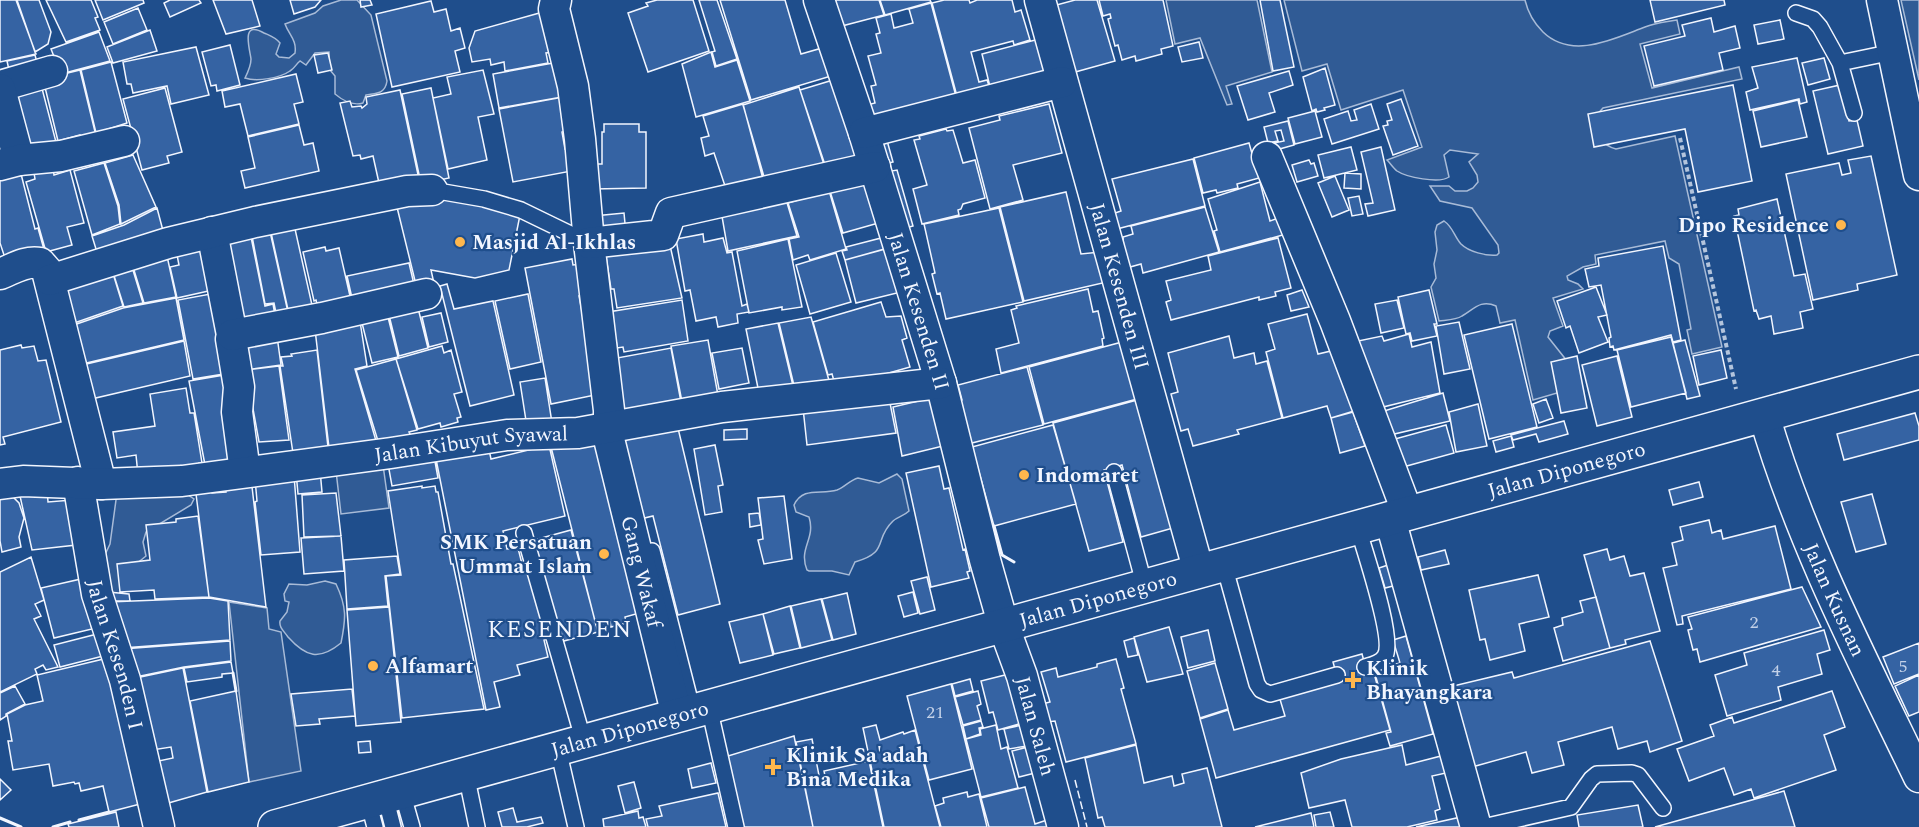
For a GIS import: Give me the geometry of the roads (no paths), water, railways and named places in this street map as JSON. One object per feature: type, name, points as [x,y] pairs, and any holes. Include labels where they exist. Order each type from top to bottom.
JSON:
[{"type":"highway","name":"Jalan Diponegoro","points":[[275,827],[357,813],[466,774],[1919,372]]},
{"type":"street","name":"Gang Wakaf","points":[[556,0],[554,9],[574,97],[610,428],[609,439],[693,712]]},
{"type":"street","name":"Jalan Kesenden II","points":[[819,0],[875,167],[941,383],[985,561],[1004,627]]},
{"type":"street","name":"Jalan Kesenden III","points":[[1040,0],[1062,82],[1211,569]]},
{"type":"street","points":[[1882,0],[1893,52],[1912,111],[1919,175]]},
{"type":"street","points":[[52,71],[0,87],[9,162],[62,156],[124,141]]},
{"type":"street","points":[[864,133],[1062,82]]},
{"type":"street","points":[[1267,157],[1335,321],[1399,517],[1476,827]]},
{"type":"street","points":[[589,243],[663,235],[671,213],[875,167]]},
{"type":"street","points":[[0,274],[34,262],[40,263],[47,271],[50,280],[168,243],[212,232],[407,191],[432,190]]},
{"type":"street","points":[[212,232],[240,387],[237,412],[245,472]]},
{"type":"street","name":"Jalan Kesenden I","points":[[50,280],[90,483],[97,594],[125,680],[159,827]]},
{"type":"street","points":[[232,335],[322,318],[426,294]]},
{"type":"street","name":"Jalan Kibuyut Syawal","points":[[0,484],[23,481],[90,483],[182,481],[507,435],[578,433],[722,407],[941,383]]},
{"type":"street","name":"Jalan Kusnan","points":[[1754,418],[1779,467],[1830,592],[1919,777]]},
{"type":"street","name":"Jalan Saleh","points":[[1004,627],[1022,676],[1063,827]]},
{"type":"lane","points":[[1796,13],[1813,19],[1820,27],[1840,63],[1854,113]]},
{"type":"lane","points":[[1840,63],[1893,52]]},
{"type":"lane","points":[[432,190],[521,210],[589,243]]},
{"type":"lane","points":[[1113,472],[1145,587]]},
{"type":"lane","points":[[644,522],[693,712],[735,827]]},
{"type":"lane","points":[[1358,528],[1385,622],[1387,646],[1385,657],[1376,664],[1365,667]]},
{"type":"lane","points":[[524,533],[571,746],[576,827]]},
{"type":"lane","points":[[1211,569],[1261,690],[1270,694],[1337,675]]},
{"type":"lane","points":[[1483,827],[1571,807],[1597,774],[1632,773],[1638,775],[1663,808]]},
{"type":"lane","points":[[466,774],[477,827]]},
{"type":"lane","points":[[357,813],[412,827]]},
{"type":"place","name":"Dipo Residence","points":[[1841,225]]},
{"type":"place","name":"Masjid Al-Ikhlas","points":[[460,242]]},
{"type":"place","name":"Indomaret","points":[[1024,475]]},
{"type":"place","name":"SMK Persatuan Ummat Islam","points":[[604,554]]},
{"type":"place","name":"Alfamart","points":[[373,666]]},
{"type":"place","name":"Klinik Bhayangkara","points":[[1353,680]]},
{"type":"place","name":"Klinik Sa'adah Bina Medika","points":[[773,767]]},
{"type":"district","name":"KESENDEN","points":[[560,629]]}]
